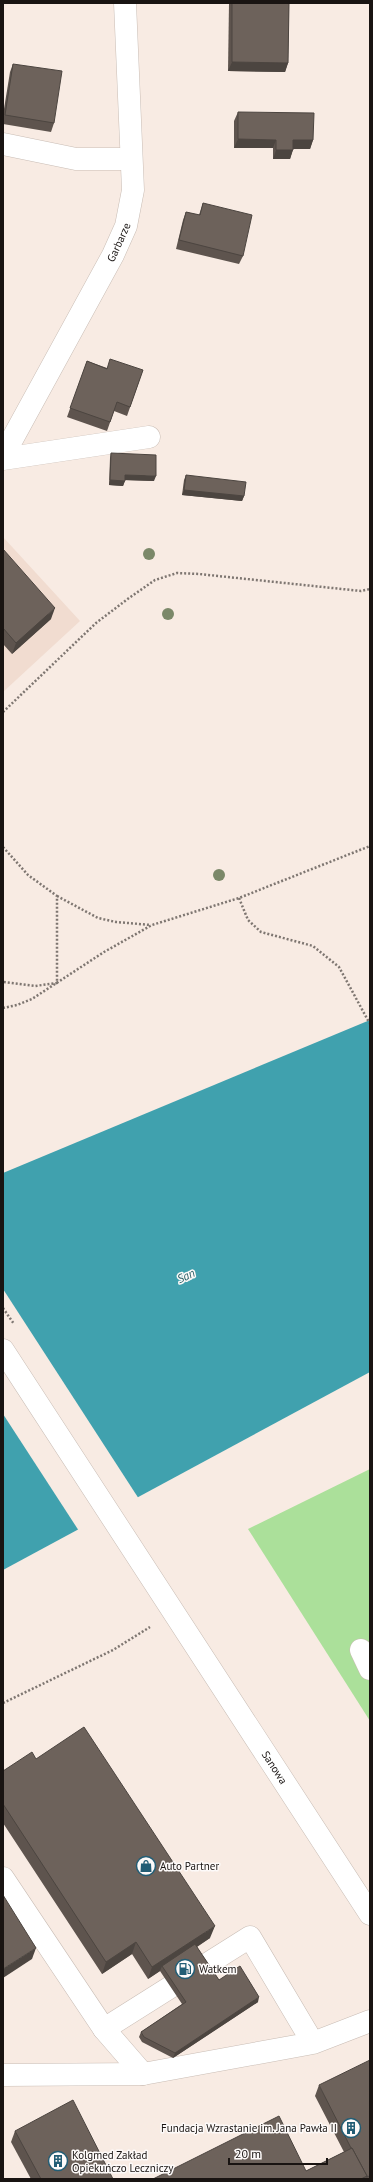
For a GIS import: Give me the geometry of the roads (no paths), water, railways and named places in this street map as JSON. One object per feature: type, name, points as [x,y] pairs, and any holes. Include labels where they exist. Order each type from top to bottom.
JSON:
[{"type":"main road","name":"Garbarze","points":[[3,456],[113,255],[126,226],[132,190],[125,3]]},
{"type":"main road","points":[[3,144],[76,159],[131,159]]},
{"type":"main road","points":[[3,459],[149,437]]},
{"type":"main road","name":"Sanowa","points":[[3,1350],[370,1914]]},
{"type":"main road","points":[[3,1878],[104,2029],[143,2074]]},
{"type":"main road","points":[[104,2029],[250,1937],[313,2043]]},
{"type":"main road","points":[[3,2075],[143,2074],[313,2043],[370,2021]]},
{"type":"water","name":"San","points":[[370,1020],[370,1372],[3,1570],[3,1173]]},
{"type":"place","name":"Auto Partner","points":[[146,1866]]},
{"type":"place","name":"Watkem","points":[[185,1969]]},
{"type":"place","name":"Fundacja Wzrastanie im. Jana Pawła II","points":[[351,2128]]},
{"type":"place","name":"Kolgmed Zakład Opiekuńczo Leczniczy","points":[[58,2161]]}]
